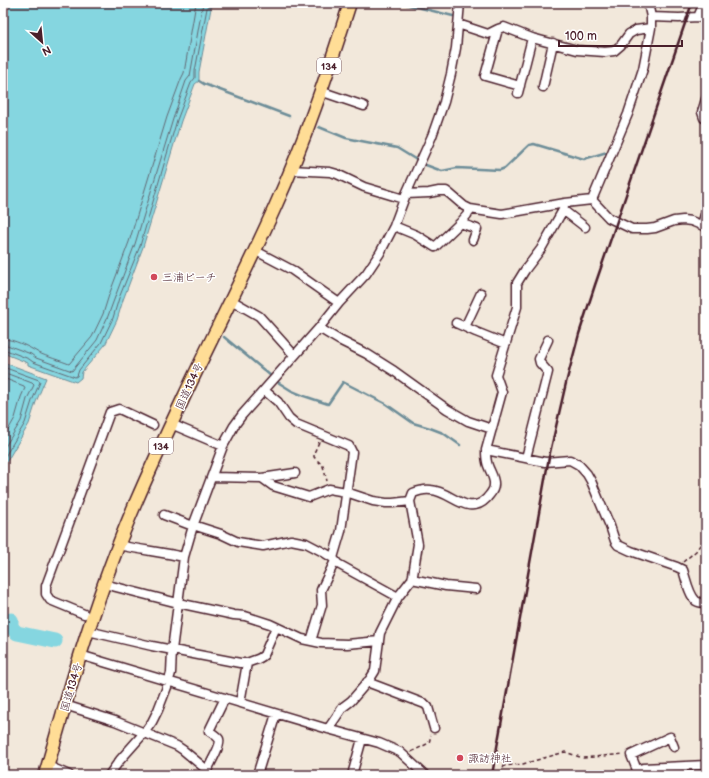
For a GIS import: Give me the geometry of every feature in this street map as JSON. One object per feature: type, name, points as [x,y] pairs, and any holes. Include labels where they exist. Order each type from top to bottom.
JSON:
[{"type":"highway","name":"国道134号","points":[[46,771],[80,655],[118,545],[182,400],[275,207],[320,91],[350,3]]},
{"type":"street","points":[[109,775],[152,722],[169,682],[184,557],[193,526],[223,446],[242,415],[366,274],[380,253],[394,226],[405,196],[432,136],[444,102],[456,48],[460,3]]},
{"type":"street","points":[[592,200],[628,114],[643,69],[651,28],[651,17],[648,3]]},
{"type":"street","points":[[651,17],[702,18],[704,3]]},
{"type":"street","points":[[458,24],[488,34],[504,26],[532,38],[577,50],[605,52],[614,51],[621,46],[629,34],[636,30],[651,28]]},
{"type":"street","points":[[498,29],[485,76],[519,90],[532,38]]},
{"type":"street","points":[[543,87],[553,43]]},
{"type":"street","points":[[320,91],[364,106]]},
{"type":"street","points":[[706,99],[702,112],[704,118],[706,119]]},
{"type":"street","points":[[290,170],[330,172],[338,174],[364,187],[405,196],[446,191],[470,210],[502,214],[564,206],[592,200]]},
{"type":"street","points":[[592,200],[609,218],[632,229],[655,228],[674,221],[683,220],[691,220],[704,226],[706,211]]},
{"type":"street","points":[[564,206],[585,227]]},
{"type":"street","points":[[328,729],[342,707],[350,701],[367,682],[374,671],[380,633],[398,597],[412,579],[418,544],[410,501],[413,493],[431,490],[443,493],[463,504],[474,505],[482,502],[493,490],[495,483],[487,462],[486,450],[502,392],[496,375],[517,307],[517,283],[541,249],[564,206]]},
{"type":"street","points":[[394,226],[416,235],[435,247],[460,223],[470,210]]},
{"type":"street","points":[[460,223],[477,229],[473,240]]},
{"type":"street","points":[[254,250],[292,270],[339,303]]},
{"type":"street","points":[[465,327],[482,293]]},
{"type":"street","points":[[231,300],[260,316],[294,355]]},
{"type":"street","points":[[456,323],[506,344]]},
{"type":"street","points":[[319,328],[367,354],[394,371],[447,409],[468,421],[492,429]]},
{"type":"street","points":[[526,458],[548,372],[540,363],[539,359],[548,340]]},
{"type":"street","points":[[264,390],[278,402],[289,418],[296,424],[349,446],[352,452],[341,530],[334,559],[321,590],[322,605],[311,641]]},
{"type":"street","points":[[84,614],[50,600],[46,594],[46,586],[110,412],[119,409],[153,425]]},
{"type":"street","points":[[171,424],[223,446]]},
{"type":"street","points":[[486,450],[545,462],[570,460],[578,464],[591,481],[615,541],[618,545],[630,551],[683,570],[692,596],[696,601],[706,603]]},
{"type":"street","points":[[212,477],[262,478],[294,472]]},
{"type":"street","points":[[262,478],[273,486],[309,498],[329,489],[386,503],[410,501]]},
{"type":"street","points":[[164,515],[193,526],[221,534],[238,542],[263,546],[291,540],[306,543],[398,597]]},
{"type":"street","points":[[118,545],[158,551],[184,557]]},
{"type":"street","points":[[412,579],[446,586],[476,589]]},
{"type":"street","points":[[104,584],[234,616],[245,616],[276,627],[302,639],[311,641],[347,644],[379,641]]},
{"type":"street","points":[[88,631],[152,646],[240,663],[247,663],[264,656],[276,627]]},
{"type":"street","points":[[80,655],[276,714],[379,743],[400,752],[424,775]]},
{"type":"street","points":[[240,703],[247,663]]},
{"type":"street","points":[[367,682],[425,704],[428,707],[434,728]]},
{"type":"street","points":[[65,704],[115,721],[176,746],[183,750],[206,773],[220,742],[219,739],[209,730],[225,698]]},
{"type":"street","points":[[257,775],[276,714]]},
{"type":"street","points":[[674,747],[670,737],[631,755],[636,772],[643,768],[706,765]]},
{"type":"street","points":[[352,775],[362,739]]},
{"type":"street","points":[[46,771],[69,775]]},
{"type":"path","points":[[322,434],[314,453],[314,457],[323,466],[329,489]]},
{"type":"path","points":[[677,567],[696,551],[706,536]]},
{"type":"path","points":[[405,756],[429,743],[434,728]]},
{"type":"path","points":[[501,775],[504,766],[523,764],[565,752],[583,758],[626,753],[631,755]]},
{"type":"water","points":[[3,3],[212,3],[199,72],[199,81],[195,84],[181,121],[143,247],[117,320],[105,345],[82,372],[81,378],[76,382],[28,365],[28,363],[3,353]]},
{"type":"water","points":[[3,362],[46,378],[29,424],[3,468]]},
{"type":"waterway","points":[[404,3],[453,16]]},
{"type":"waterway","points":[[199,81],[289,116]]},
{"type":"waterway","points":[[319,127],[346,138],[397,148],[423,164],[442,171],[457,168],[500,170],[505,168],[529,145],[534,144],[584,159],[607,152]]},
{"type":"waterway","points":[[224,337],[271,376]]},
{"type":"waterway","points":[[276,381],[292,391],[328,404],[343,382],[386,404],[413,423],[443,433],[460,445]]},
{"type":"waterway","points":[[11,620],[11,627],[17,633],[55,641]]},
{"type":"railway","points":[[492,775],[549,457],[566,383],[579,334],[595,285],[692,3]]},
{"type":"place","name":"三浦ビーチ","points":[[154,277]]},
{"type":"place","name":"諏訪神社","points":[[460,758]]}]
